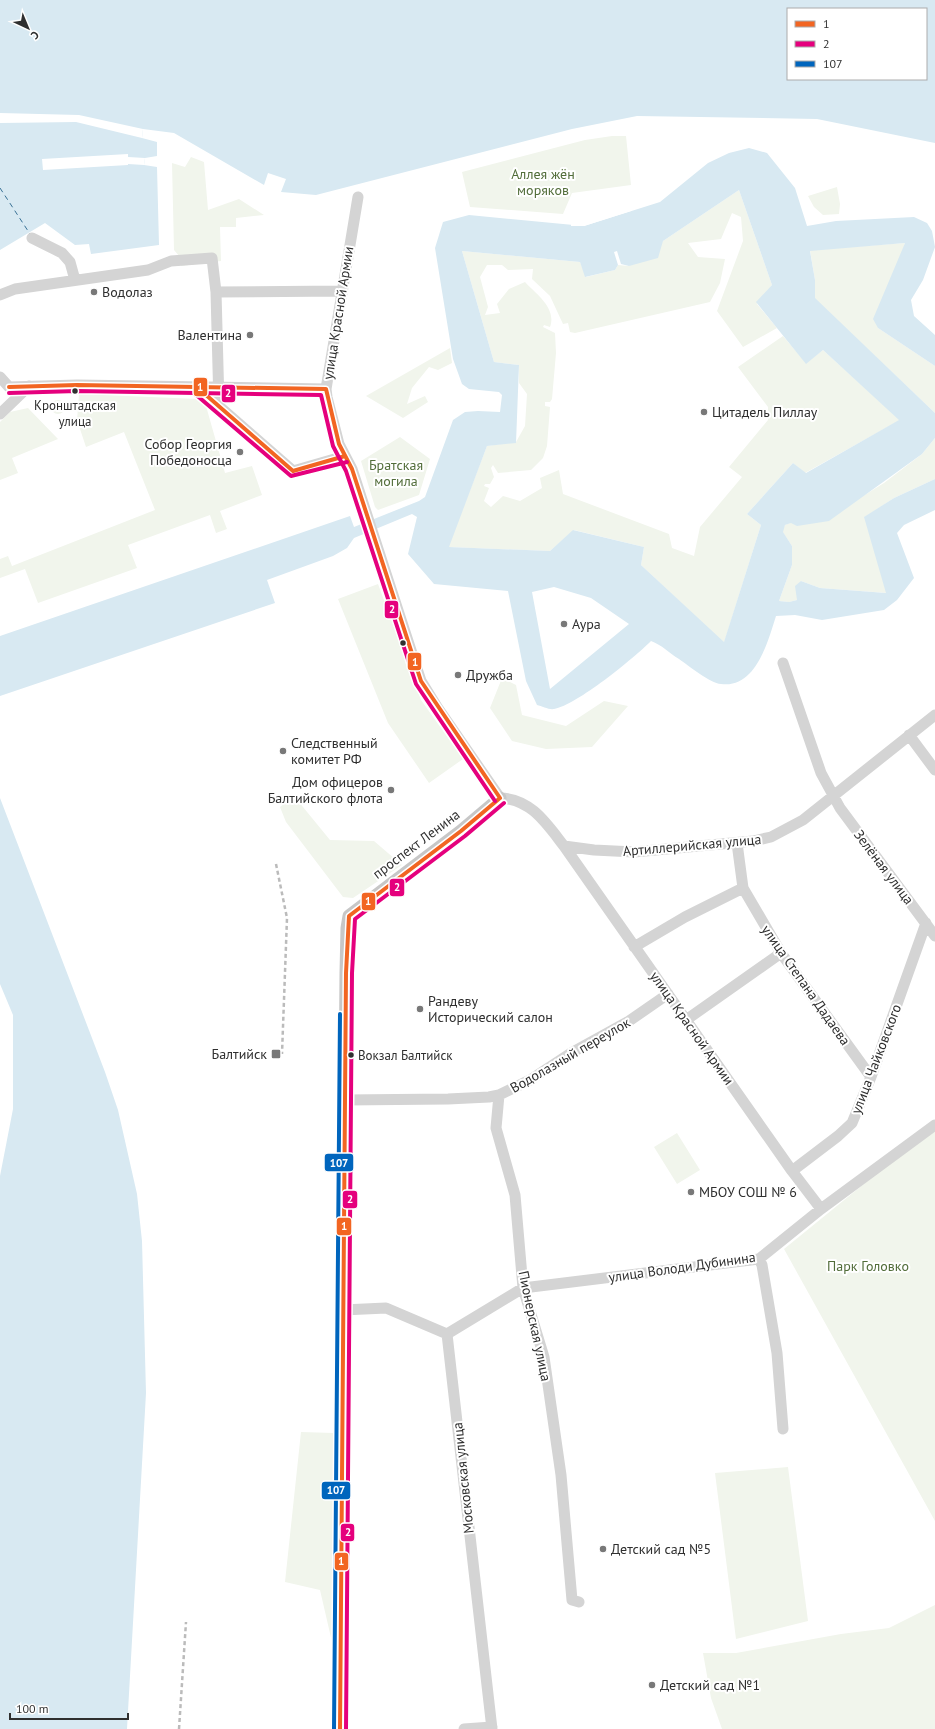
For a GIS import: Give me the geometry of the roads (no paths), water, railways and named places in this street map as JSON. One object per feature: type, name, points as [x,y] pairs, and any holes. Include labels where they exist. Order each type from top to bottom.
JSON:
[{"type":"main road","name":"проспект Ленина","points":[[340,1729],[345,1100],[347,928],[349,916],[461,831],[500,798]]},
{"type":"street","name":"улица Красной Армии","points":[[358,197],[326,389],[339,444],[352,470],[421,681],[437,707],[500,798]]},
{"type":"street","points":[[32,238],[62,253],[70,262],[75,280]]},
{"type":"street","points":[[0,295],[15,289],[148,270],[170,262],[212,258],[216,292],[219,405]]},
{"type":"street","points":[[216,292],[342,291]]},
{"type":"street","points":[[0,377],[9,387],[77,385],[326,389]]},
{"type":"street","points":[[0,414],[28,386]]},
{"type":"street","points":[[198,388],[293,471],[345,456]]},
{"type":"street","name":"Зелёная улица","points":[[784,663],[820,773],[840,808],[935,936]]},
{"type":"street","name":"Артиллерийская улица","points":[[564,846],[594,850],[634,852],[737,843],[765,838],[781,832],[803,820],[935,714]]},
{"type":"street","points":[[910,735],[935,770]]},
{"type":"street","points":[[500,798],[510,798],[531,808],[564,846]]},
{"type":"street","name":"улица Степана Дадаева","points":[[737,843],[743,888],[781,953],[871,1077]]},
{"type":"street","name":"улица Красной Армии","points":[[564,846],[792,1171],[821,1209]]},
{"type":"street","points":[[634,947],[685,917],[743,888]]},
{"type":"street","name":"улица Чайковского","points":[[792,1171],[838,1136],[852,1123],[871,1077],[926,923]]},
{"type":"street","points":[[686,1020],[781,953]]},
{"type":"street","name":"Водолазный переулок","points":[[345,1100],[448,1099],[499,1095],[530,1080],[572,1053],[629,1021],[668,994]]},
{"type":"street","name":"Пионерская улица","points":[[499,1095],[496,1128],[515,1195],[524,1288],[544,1357],[561,1475],[572,1600],[579,1602]]},
{"type":"street","name":"улица Володи Дубинина","points":[[447,1334],[524,1288],[759,1259],[821,1209],[935,1125]]},
{"type":"street","points":[[759,1259],[762,1265],[777,1353],[783,1429]]},
{"type":"street","points":[[343,1310],[386,1308],[447,1334]]},
{"type":"street","name":"Московская улица","points":[[447,1334],[492,1728]]},
{"type":"street","points":[[464,1729],[492,1728]]},
{"type":"railway","points":[[276,864],[287,918],[282,1054]]},
{"type":"railway","points":[[179,1729],[186,1622]]},
{"type":"place","name":"Водолаз","points":[[94,292]]},
{"type":"place","name":"Валентина","points":[[250,335]]},
{"type":"place","name":"Кронштадская улица","points":[[75,391]]},
{"type":"place","name":"Цитадель Пиллау","points":[[704,412]]},
{"type":"place","name":"Собор Георгия Победоносца","points":[[240,452]]},
{"type":"place","name":"Аура","points":[[564,624]]},
{"type":"place","name":"Дружба","points":[[458,675]]},
{"type":"place","name":"Следственный комитет РФ","points":[[283,751]]},
{"type":"place","name":"Дом офицеров Балтийского флота","points":[[391,790]]},
{"type":"place","name":"Рандеву Исторический салон","points":[[420,1009]]},
{"type":"place","name":"Балтийск","points":[[276,1054]]},
{"type":"place","name":"Вокзал Балтийск","points":[[351,1055]]},
{"type":"place","name":"МБОУ СОШ № 6","points":[[691,1192]]},
{"type":"place","name":"Детский сад №5","points":[[603,1549]]},
{"type":"place","name":"Детский сад №1","points":[[652,1685]]},
{"type":"park label","name":"Аллея жён моряков","points":[[543,182]]},
{"type":"park label","name":"Братская могила","points":[[396,474]]},
{"type":"park label","name":"Парк Головко","points":[[868,1266]]}]
